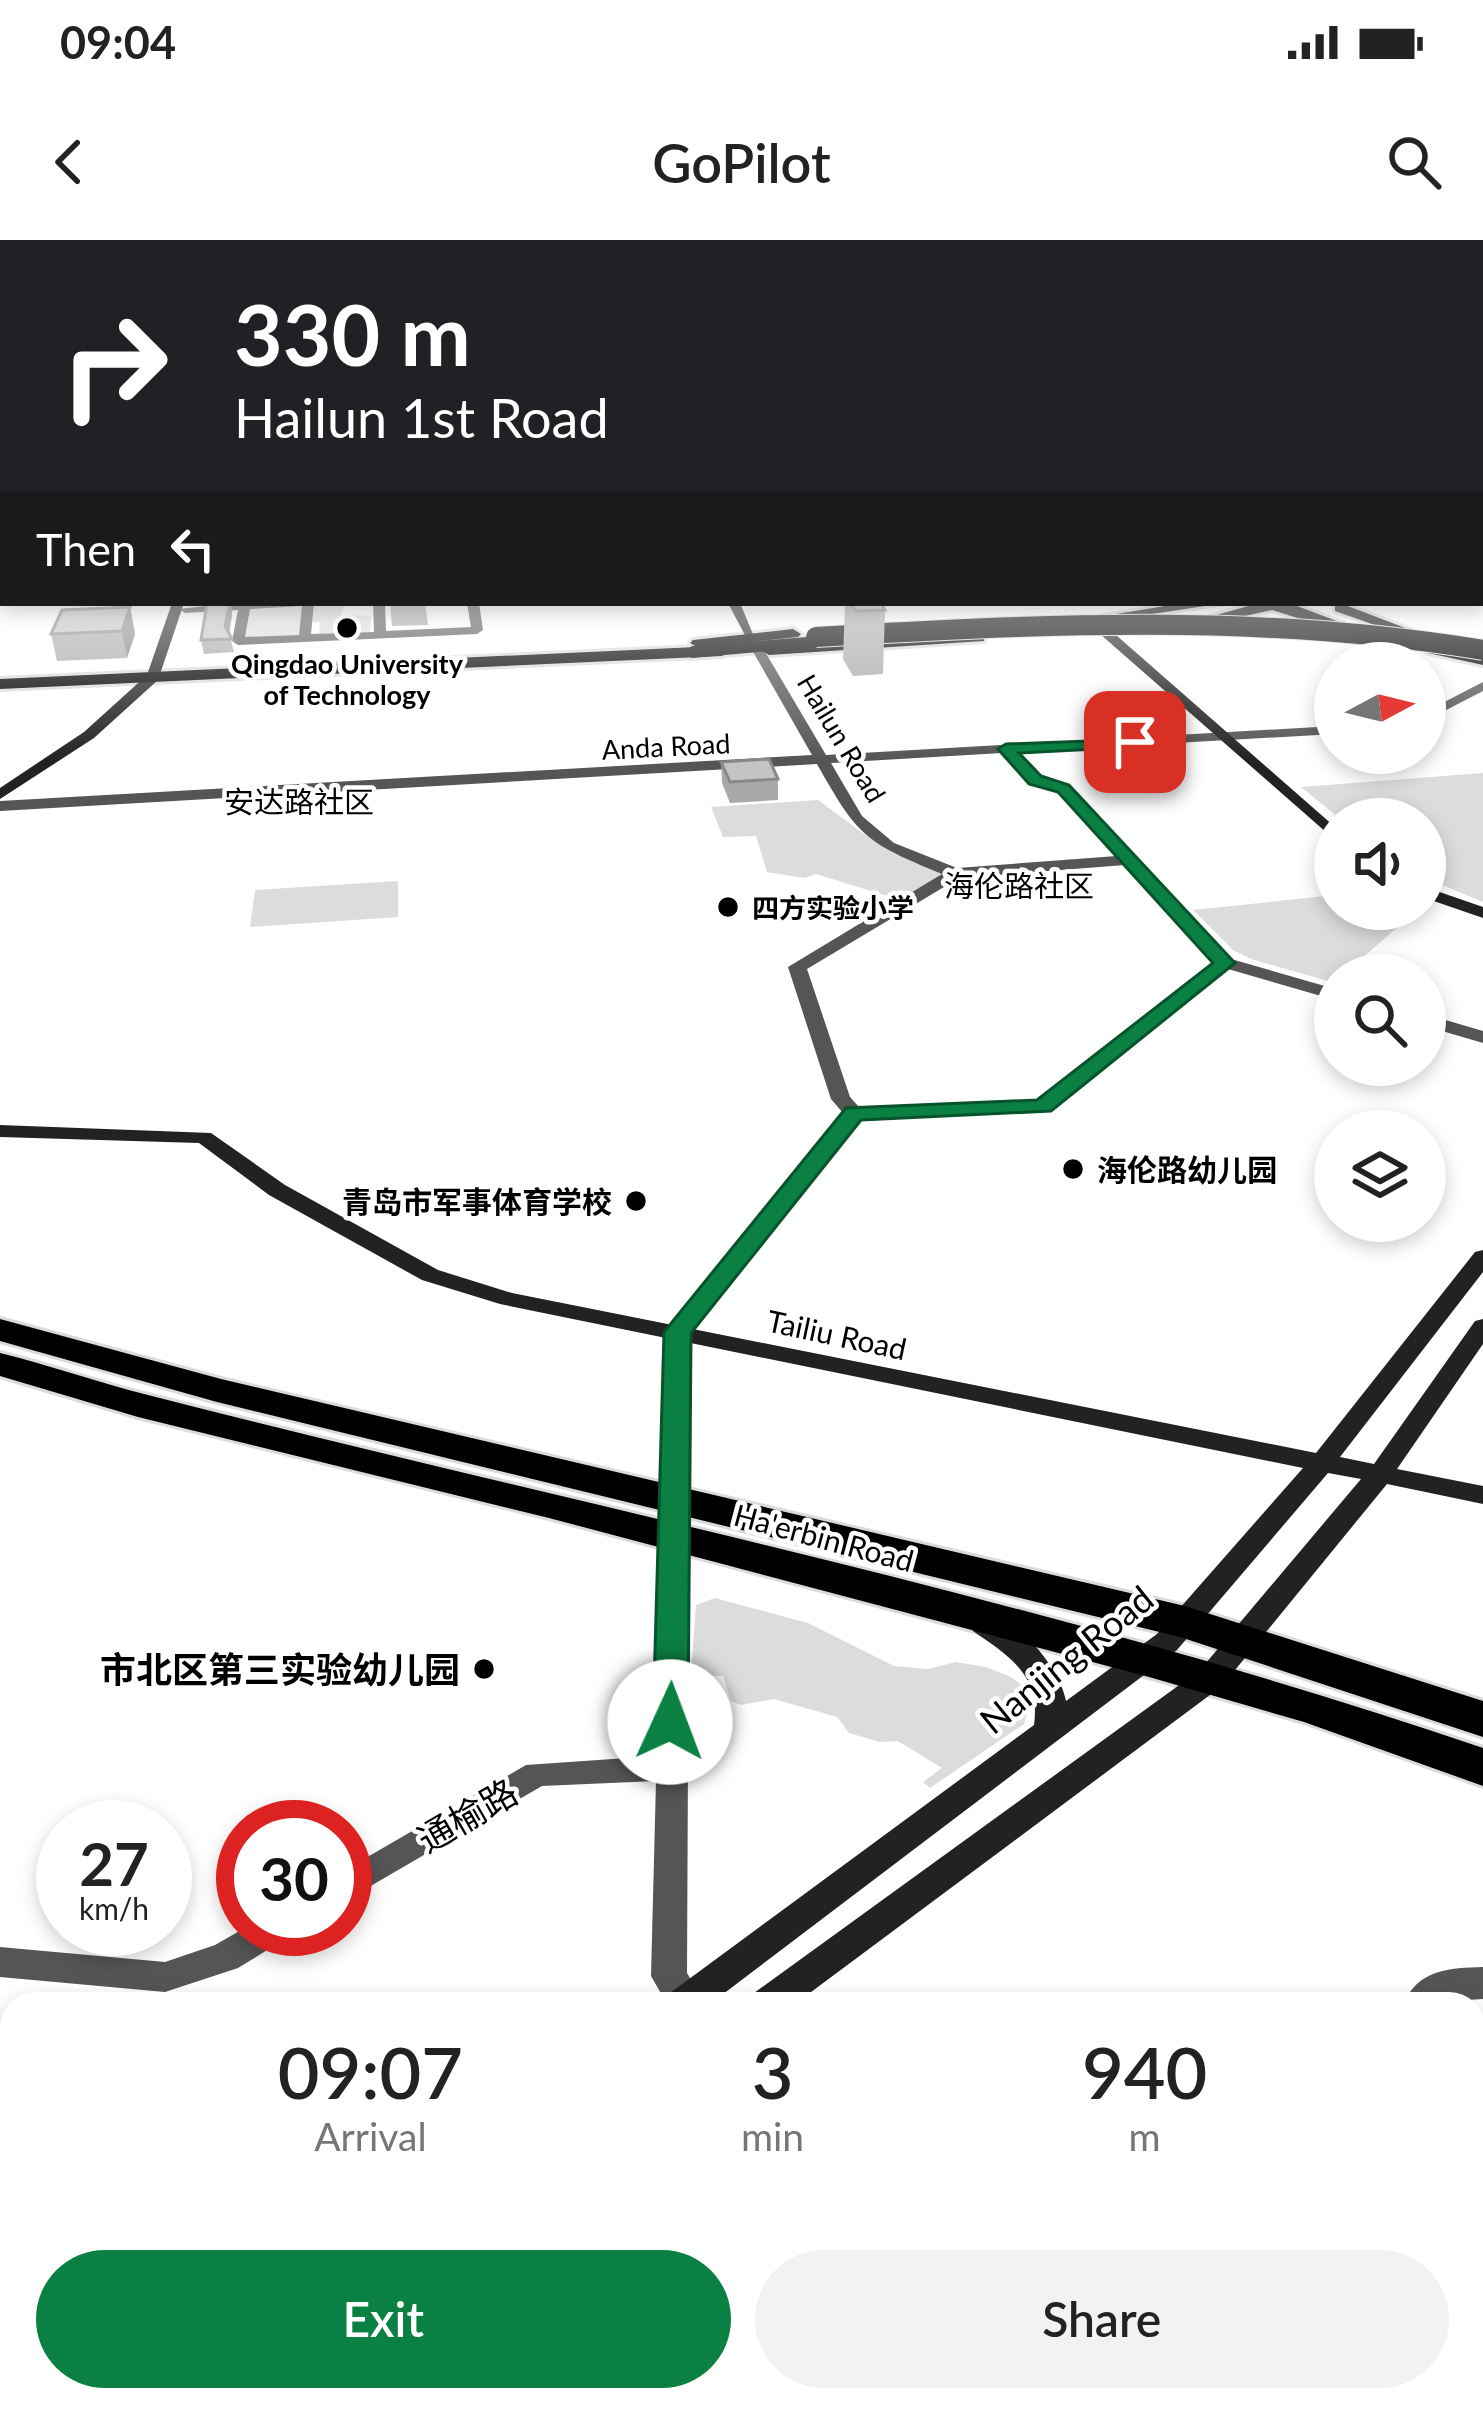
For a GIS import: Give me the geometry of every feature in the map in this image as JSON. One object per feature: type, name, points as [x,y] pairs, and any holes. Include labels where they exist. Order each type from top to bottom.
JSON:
[{"type":"highway","points":[[693,648],[1116,625],[1228,624],[1336,632],[1483,653]]},
{"type":"highway","name":"Ha'erbin Road","points":[[0,1330],[676,1518],[976,1618],[1211,1678],[1483,1766]]},
{"type":"highway","name":"Ha'erbin Road","points":[[0,1364],[138,1405],[1185,1622],[1483,1719]]},
{"type":"main road","points":[[736,606],[754,643]]},
{"type":"main road","points":[[1166,620],[1186,606]]},
{"type":"main road","points":[[1166,620],[1209,606]]},
{"type":"main road","points":[[754,643],[1104,631],[1260,606]]},
{"type":"main road","points":[[1280,606],[1387,640]]},
{"type":"main road","points":[[1313,606],[1483,653]]},
{"type":"main road","points":[[1339,606],[1408,632]]},
{"type":"main road","points":[[0,796],[89,735],[154,674],[180,607]]},
{"type":"main road","points":[[0,681],[1166,620],[1282,625],[1483,653]]},
{"type":"main road","points":[[1104,631],[1314,817]]},
{"type":"main road","points":[[1446,900],[1483,913]]},
{"type":"main road","name":"Tailiu Road","points":[[0,1130],[204,1137],[277,1190],[430,1275],[508,1299],[1483,1495]]},
{"type":"main road","name":"Nanjing Road","points":[[701,1992],[1149,1660],[1321,1464],[1483,1257]]},
{"type":"main road","points":[[783,1992],[1211,1678],[1379,1475],[1483,1326]]},
{"type":"main road","points":[[976,1618],[1037,1661],[1052,1692],[1048,1734]]},
{"type":"street","points":[[180,607],[214,606]]},
{"type":"street","points":[[248,606],[238,641],[477,630],[473,606]]},
{"type":"street","points":[[304,638],[308,606]]},
{"type":"street","points":[[379,606],[380,635]]},
{"type":"street","name":"Hailun Road","points":[[754,643],[853,816],[913,859],[955,874]]},
{"type":"street","points":[[1446,706],[1483,686]]},
{"type":"street","name":"Anda Road","points":[[0,806],[1314,731]]},
{"type":"street","points":[[1006,749],[1035,780],[1064,789],[1225,963],[1314,988]]},
{"type":"street","points":[[1128,860],[955,874],[797,967],[841,1100],[854,1113],[1043,1106],[1225,963]]},
{"type":"street","points":[[1446,1026],[1483,1037]]},
{"type":"street","points":[[678,1992],[669,1976],[678,1332],[854,1113]]},
{"type":"street","name":"通榆路","points":[[372,1871],[537,1774],[669,1768]]},
{"type":"street","points":[[0,1962],[165,1977],[228,1956]]},
{"type":"street","points":[[1434,1992],[1443,1984],[1483,1983]]},
{"type":"shaded area","points":[[304,606],[301,636],[245,638],[250,608]]},
{"type":"shaded area","points":[[313,606],[345,606],[341,614],[371,616],[370,632],[319,634],[320,622],[311,622]]},
{"type":"shaded area","points":[[1483,773],[1483,902],[1446,887],[1446,798],[1314,798],[1301,787]]},
{"type":"shaded area","points":[[818,800],[868,837],[947,875],[897,899],[816,874],[804,878],[767,872],[756,836],[723,837],[711,807]]},
{"type":"shaded area","points":[[398,881],[398,917],[250,927],[255,890]]},
{"type":"shaded area","points":[[1314,897],[1314,930],[1394,930],[1367,954],[1314,954],[1314,977],[1233,950],[1193,910]]},
{"type":"shaded area","points":[[715,1598],[808,1623],[894,1666],[928,1669],[956,1662],[1011,1677],[1033,1694],[1024,1724],[930,1788],[923,1782],[942,1768],[898,1741],[880,1742],[849,1733],[837,1717],[774,1699],[741,1705],[731,1701],[723,1676],[691,1675],[696,1605]]},
{"type":"building","points":[[207,606],[229,606],[225,626],[232,639],[201,640]]},
{"type":"building","points":[[852,606],[883,606],[885,610],[856,611]]},
{"type":"building","points":[[130,607],[122,631],[51,634],[62,610]]},
{"type":"building","points":[[769,759],[778,779],[730,782],[721,762]]},
{"type":"place","name":"Qingdao University of Technology","points":[[347,628]]},
{"type":"place","name":"四方实验小学","points":[[728,907]]},
{"type":"place","name":"海伦路幼儿园","points":[[1073,1169]]},
{"type":"place","name":"青岛市军事体育学校","points":[[636,1201]]},
{"type":"place","name":"市北区第三实验幼儿园","points":[[484,1669]]},
{"type":"district","name":"安达路社区","points":[[299,801]]},
{"type":"district","name":"海伦路社区","points":[[1019,885]]},
{"type":"route","points":[[670,1722],[678,1332],[854,1113],[1011,1111],[1043,1106],[1225,963],[1064,789],[1035,780],[1006,749],[1135,742]]}]
